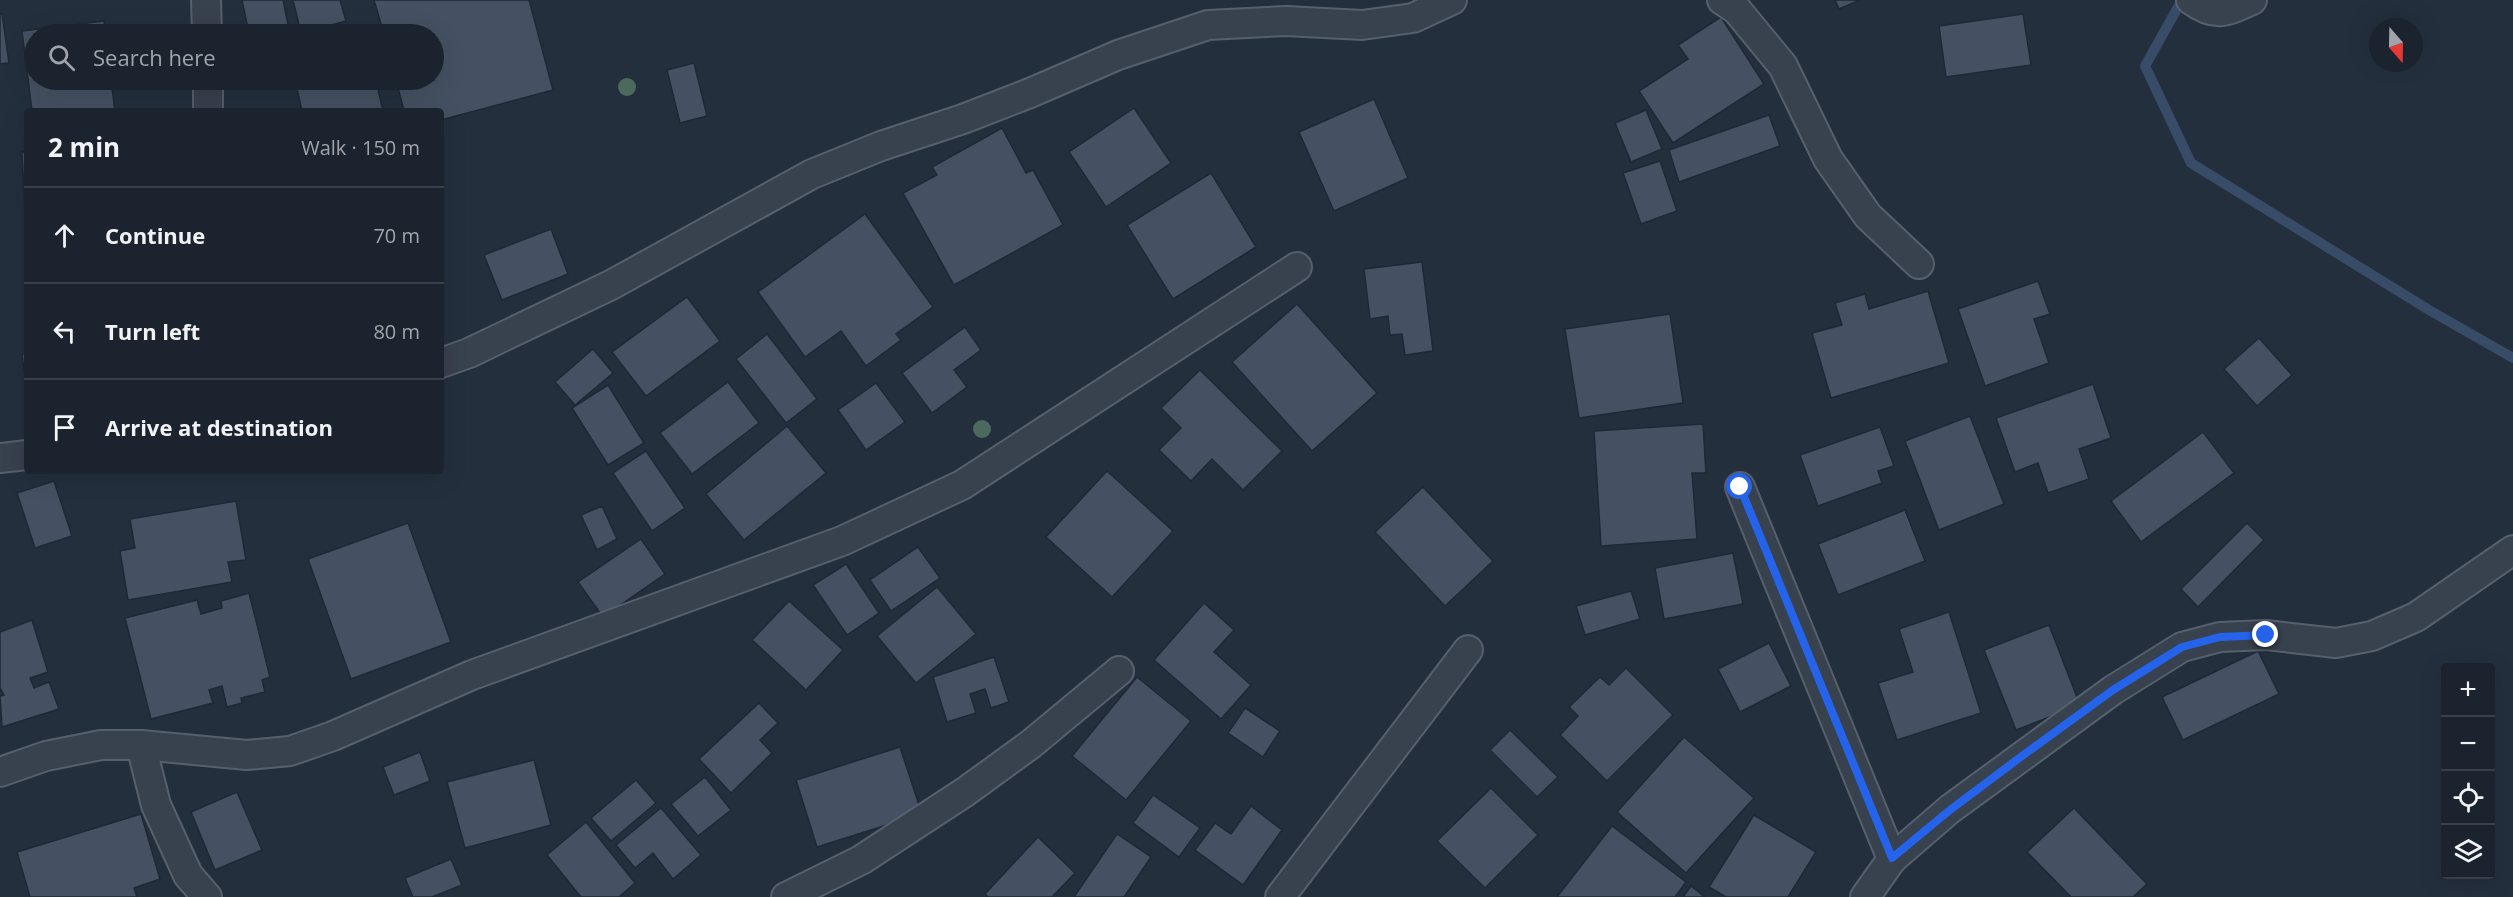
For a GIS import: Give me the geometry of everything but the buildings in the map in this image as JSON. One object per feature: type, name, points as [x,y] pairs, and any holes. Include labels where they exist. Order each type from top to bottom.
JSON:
[{"type":"street","points":[[206,0],[207,24]]},
{"type":"street","points":[[444,362],[469,353],[611,285],[812,174],[880,146],[1021,97],[1118,55],[1208,25],[1286,21],[1362,25],[1413,18],[1452,0]]},
{"type":"street","points":[[1722,0],[1737,10],[1783,66],[1828,159],[1868,216],[1919,264]]},
{"type":"street","points":[[2191,0],[2206,11],[2228,11],[2252,0]]},
{"type":"street","points":[[208,90],[208,108]]},
{"type":"street","points":[[0,772],[46,756],[101,745],[141,745],[247,756],[290,751],[333,736],[472,675],[842,541],[962,485],[1297,267]]},
{"type":"street","points":[[0,458],[24,455]]},
{"type":"street","points":[[1740,487],[1892,858]]},
{"type":"street","points":[[1865,897],[1892,858],[1950,810],[2113,690],[2182,647],[2220,637],[2266,635],[2336,643],[2372,636],[2416,617],[2513,550]]},
{"type":"street","points":[[1280,897],[1468,650]]},
{"type":"street","points":[[786,897],[861,860],[965,792],[1031,744],[1119,671]]},
{"type":"street","points":[[141,745],[156,805],[188,875],[207,897]]},
{"type":"waterway","points":[[2182,0],[2145,66],[2191,163],[2429,310],[2513,358]]},
{"type":"route","points":[[1740,487],[1892,858],[1950,810],[2022,756],[2113,690],[2182,647],[2220,637],[2266,635]]}]
